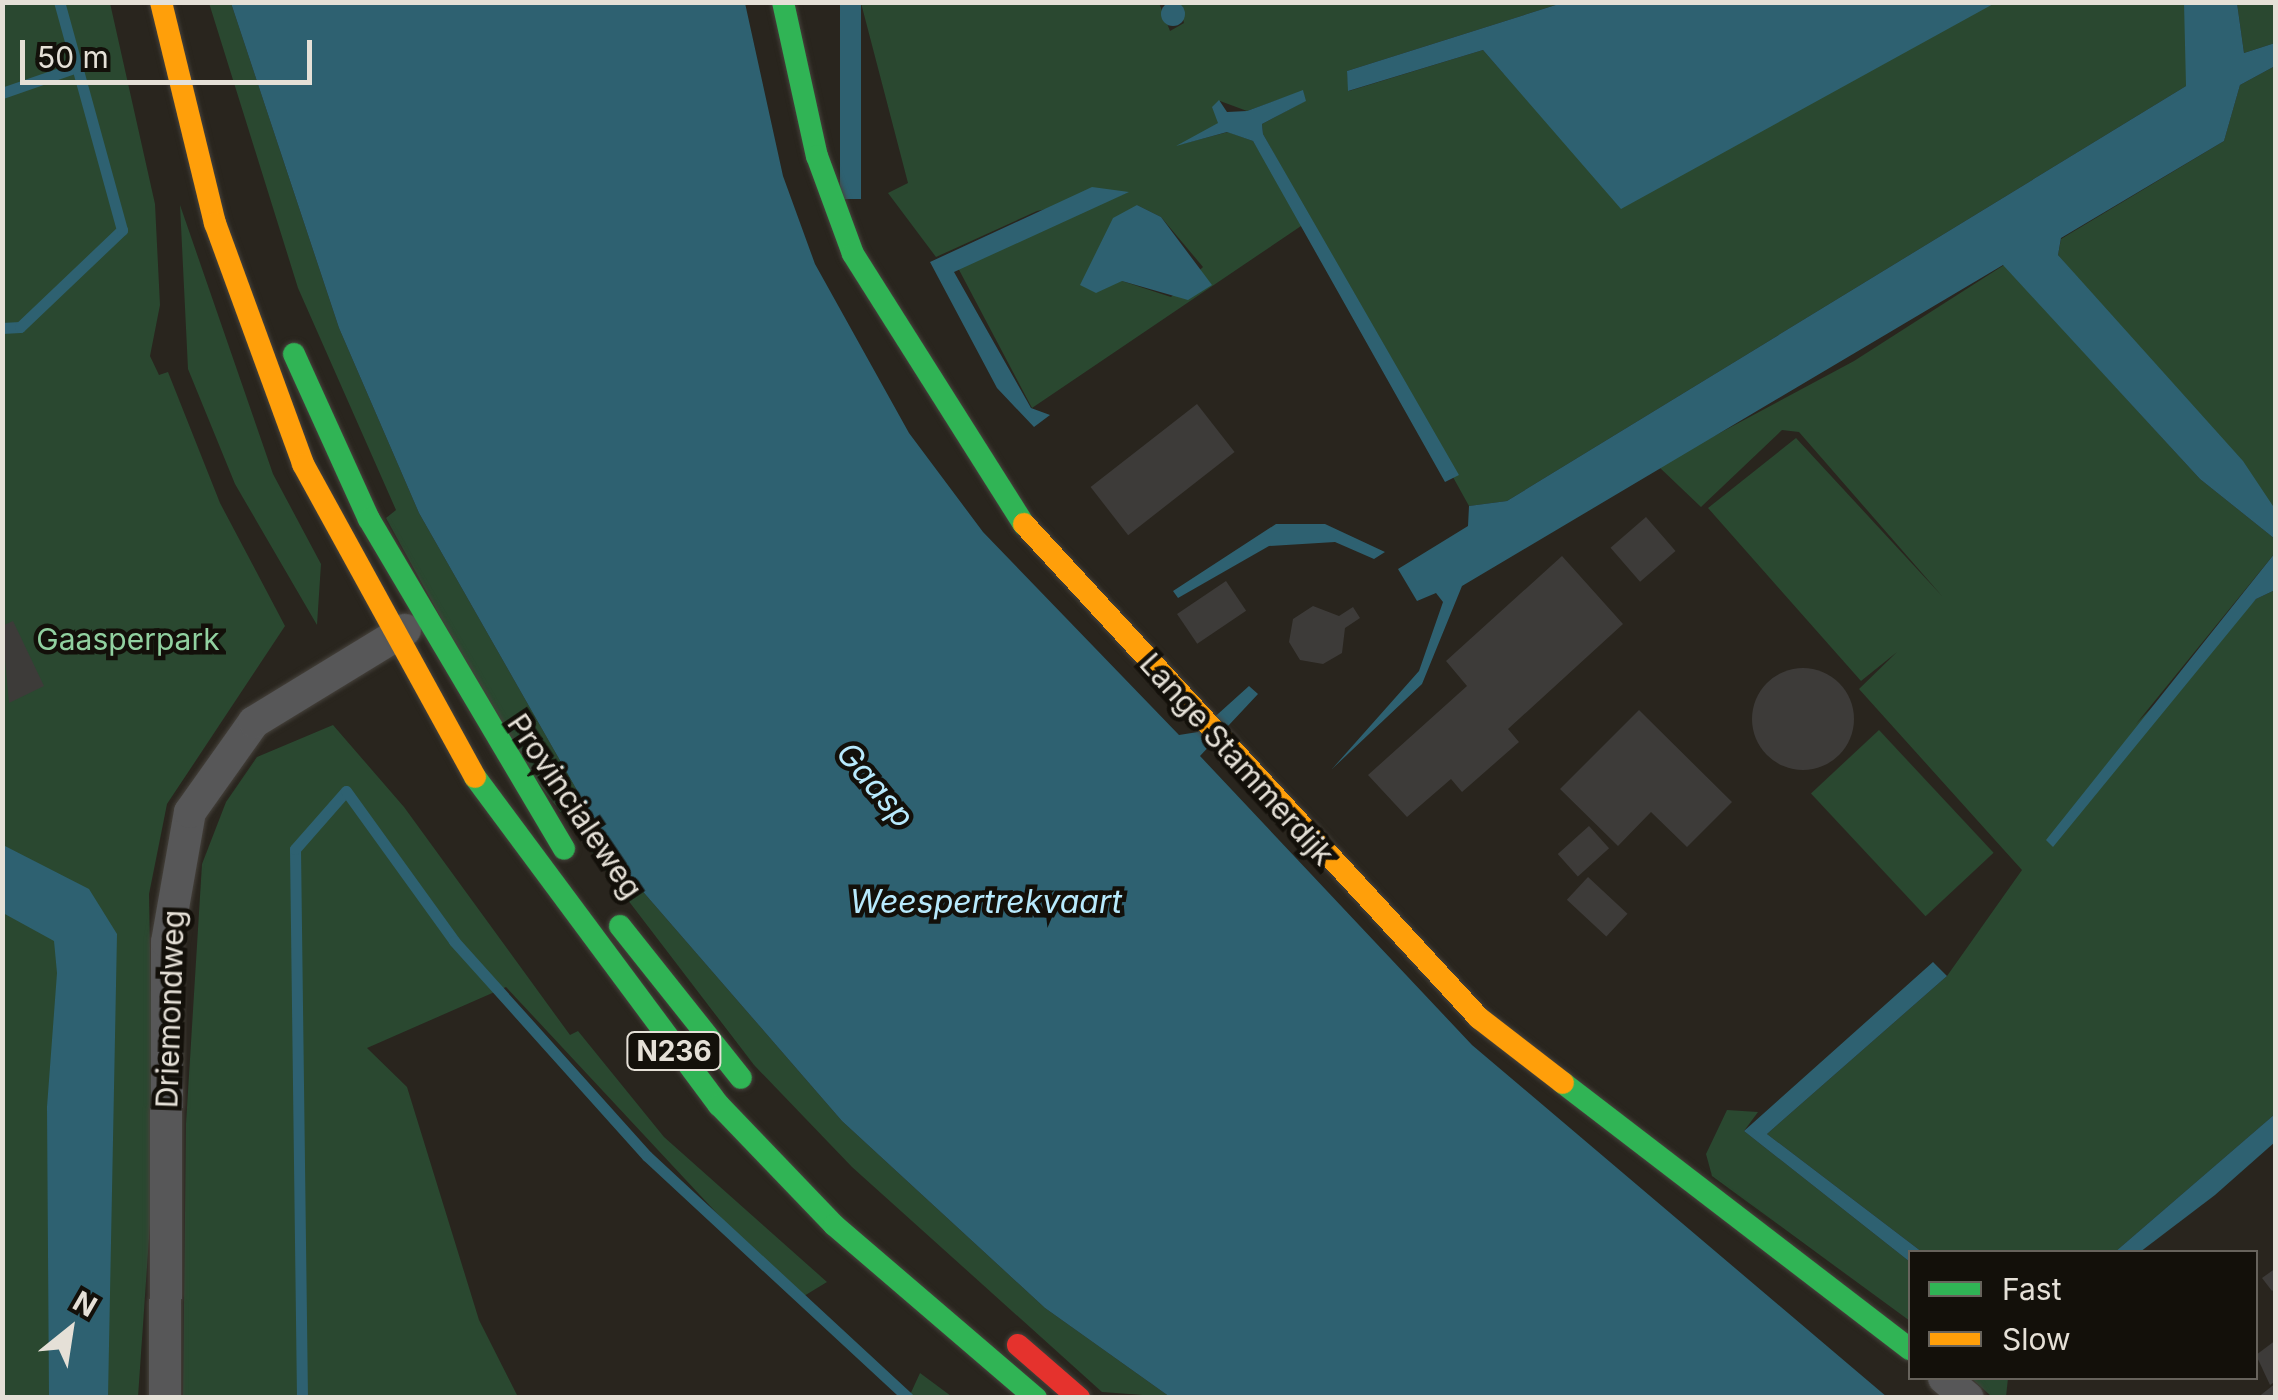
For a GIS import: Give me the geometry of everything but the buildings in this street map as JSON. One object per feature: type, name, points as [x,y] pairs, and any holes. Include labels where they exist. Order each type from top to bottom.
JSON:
[{"type":"main road","name":"Provincialeweg","points":[[161,2],[197,124],[216,223],[265,366],[336,538],[491,804],[719,1105],[848,1237],[1036,1398]]},
{"type":"main road","name":"Lange Stammerdijk","points":[[783,2],[817,156],[880,300],[971,454],[1037,542],[1478,1018],[1908,1347]]},
{"type":"main road","name":"Provincialeweg","points":[[197,124],[369,519],[424,620],[589,883],[762,1101]]},
{"type":"main road","points":[[995,1326],[1079,1398]]},
{"type":"street","name":"Driemondweg","points":[[165,1398],[167,942],[190,812],[254,722],[424,620]]},
{"type":"street","points":[[1946,1380],[1968,1398]]},
{"type":"green space","name":"Gaasperpark","points":[[3,3],[110,3],[155,204],[160,305],[150,356],[159,375],[168,372],[220,503],[285,626],[167,804],[149,894],[154,1166],[138,1397],[3,1398]]},
{"type":"green space","points":[[209,3],[231,3],[339,328],[419,513],[619,864],[842,1121],[1045,1308],[1170,1397],[1102,1392],[852,1167],[754,1065],[514,751],[386,518],[396,510],[298,288]]},
{"type":"green space","points":[[861,3],[1159,3],[1170,31],[1184,23],[1179,3],[1562,3],[1347,71],[1349,91],[1483,50],[1504,74],[1976,3],[2184,3],[2190,33],[2186,86],[1507,501],[1469,506],[1263,134],[1262,124],[1305,101],[1303,91],[1247,111],[1220,101],[1219,123],[1182,144],[1228,132],[1253,141],[1304,224],[1032,408],[957,266],[1126,193],[1037,211],[936,257],[888,193],[908,183]],"holes":[[[1137,205],[1161,217],[1203,267],[1171,297],[1122,281]]]},
{"type":"green space","points":[[2237,3],[2275,3],[2275,43],[2244,53]]},
{"type":"green space","points":[[2275,66],[2275,509],[2058,255],[2061,239],[2224,141],[2240,85]]},
{"type":"green space","points":[[180,205],[273,474],[321,564],[317,625],[235,484],[188,369]]},
{"type":"green space","points":[[2004,265],[2200,479],[2275,539],[2275,553],[2136,724],[2256,599],[2275,590],[2275,1114],[2117,1250],[1919,1250],[1767,1134],[1947,976],[2022,870],[1859,689],[1897,652],[1861,681],[1708,508],[1796,438],[1942,596],[1799,432],[1782,430],[1701,507],[1658,466],[1854,361]]},
{"type":"green space","points":[[333,725],[404,807],[570,1035],[578,1031],[664,1137],[827,1282],[804,1296],[753,1252],[506,987],[367,1048],[407,1087],[479,1320],[518,1397],[183,1397],[186,1124],[202,864],[226,802],[257,757]]},
{"type":"green space","points":[[1879,730],[1994,853],[1926,916],[1811,793]]},
{"type":"green space","points":[[1727,1110],[1758,1112],[1744,1131],[1908,1260],[1908,1320],[1712,1176],[1706,1154]]},
{"type":"green space","points":[[920,1373],[951,1396],[953,1397],[909,1397]]},
{"type":"green space","points":[[1973,1380],[2008,1380],[2006,1397],[1992,1397]]},
{"type":"water","points":[[1173,2],[1185,14],[1173,26],[1161,14]]},
{"type":"water","name":"Weespertrekvaart","points":[[231,3],[745,3],[783,176],[815,264],[909,433],[983,532],[1179,735],[1198,732],[1249,686],[1258,694],[1200,756],[1472,1045],[1887,1397],[1170,1397],[1045,1308],[842,1121],[619,864],[419,513],[339,328]]},
{"type":"water","points":[[840,3],[861,3],[861,199],[840,199]]},
{"type":"water","points":[[1562,3],[1995,3],[1621,209],[1483,50],[1348,91],[1347,71]]},
{"type":"water","points":[[2184,3],[2237,3],[2244,53],[2275,43],[2275,66],[2240,85],[2224,141],[2061,238],[2058,255],[2243,461],[2275,509],[2275,539],[2200,479],[2003,265],[1462,586],[1422,684],[1332,769],[1419,671],[1443,602],[1436,593],[1417,601],[1398,569],[1468,526],[1469,506],[1507,501],[2186,86]]},
{"type":"water","points":[[1303,90],[1306,101],[1262,124],[1263,134],[1459,475],[1445,482],[1253,141],[1227,132],[1176,146],[1218,123],[1212,107],[1219,100],[1227,112],[1247,111]]},
{"type":"water","points":[[1092,187],[1129,192],[954,272],[1031,408],[1050,415],[1034,427],[997,388],[930,262]]},
{"type":"water","points":[[1137,205],[1161,217],[1212,285],[1188,300],[1122,281],[1096,293],[1080,285],[1113,218]]},
{"type":"water","points":[[1276,524],[1325,524],[1385,552],[1374,559],[1335,542],[1269,546],[1178,598],[1173,591]]},
{"type":"water","points":[[2275,553],[2275,590],[2256,599],[2053,847],[2046,840]]},
{"type":"water","points":[[3,845],[89,889],[117,934],[108,1397],[49,1397],[47,1107],[57,973],[54,941],[3,913]]},
{"type":"water","points":[[1933,962],[1947,976],[1767,1134],[1919,1250],[1908,1250],[1908,1260],[1744,1131]]},
{"type":"water","points":[[2275,1114],[2275,1142],[2215,1195],[2143,1250],[2117,1250]]},
{"type":"waterway","points":[[2,328],[20,327],[122,230],[59,2]]},
{"type":"waterway","points":[[2,93],[74,68]]},
{"type":"waterway","points":[[302,1398],[295,849],[346,791],[454,941],[647,1156],[908,1398]]},
{"type":"traffic: fast","points":[[783,2],[817,156],[853,254],[1024,524]]},
{"type":"traffic: fast","points":[[294,354],[369,519],[564,849]]},
{"type":"traffic: fast","points":[[475,777],[719,1105],[834,1225],[1036,1398]]},
{"type":"traffic: fast","points":[[620,926],[741,1078]]},
{"type":"traffic: fast","points":[[1563,1083],[1908,1347]]},
{"type":"traffic: slow","points":[[161,2],[215,223],[303,464],[475,777]]},
{"type":"traffic: slow","points":[[1024,524],[1479,1018],[1563,1083]]},
{"type":"traffic: jam","points":[[1018,1345],[1079,1398]]},
{"type":"water label","name":"Gaasp","points":[[875,785]]}]
